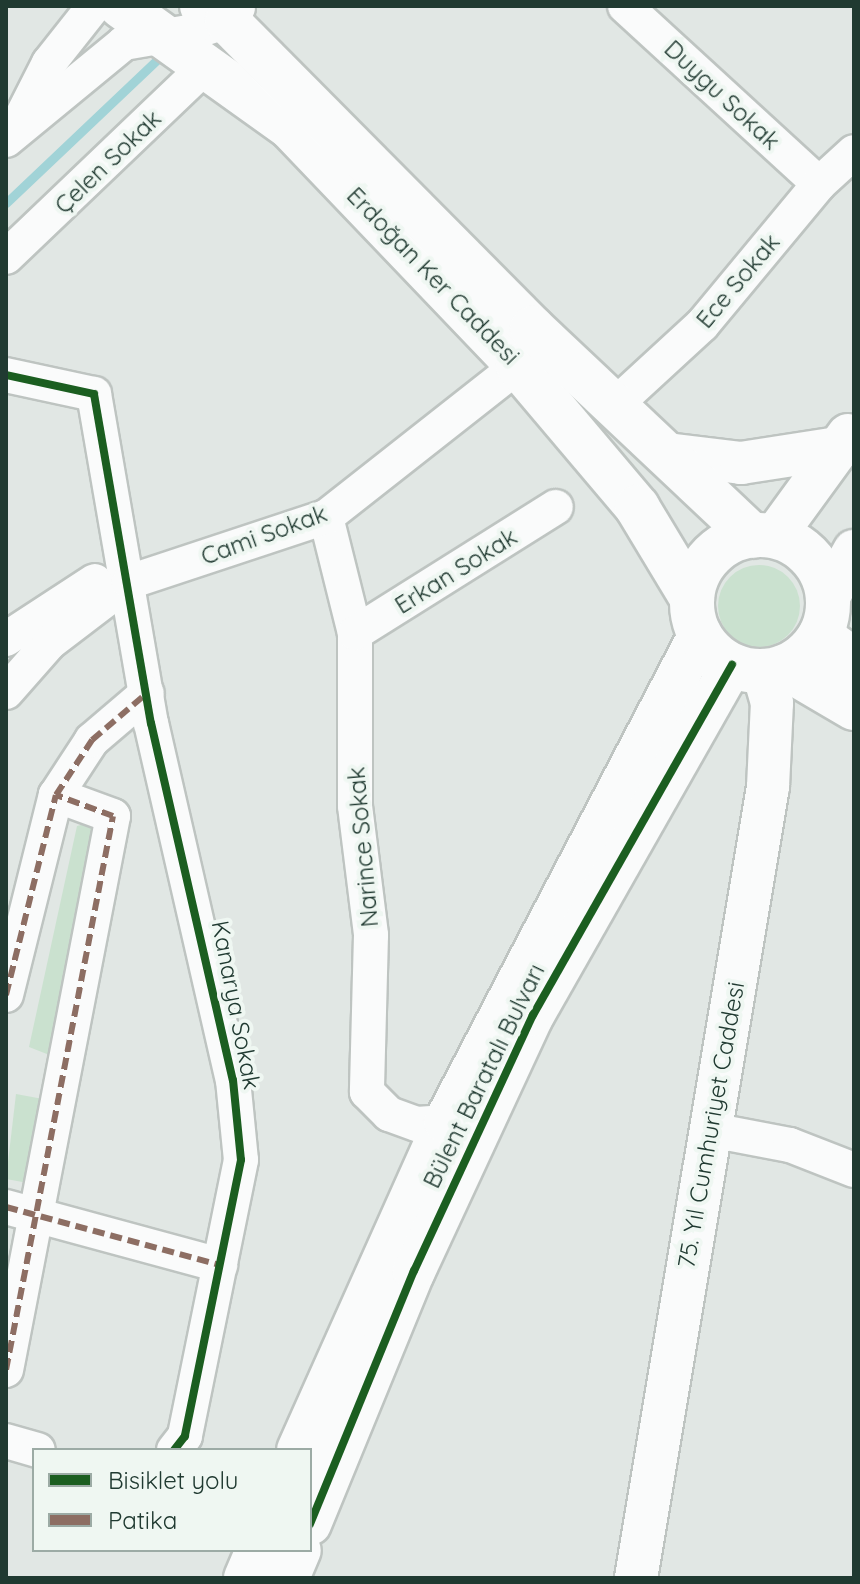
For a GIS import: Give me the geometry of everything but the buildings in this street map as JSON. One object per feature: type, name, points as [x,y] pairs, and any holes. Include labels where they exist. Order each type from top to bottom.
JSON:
[{"type":"main road","name":"Erdoğan Ker Caddesi","points":[[121,6],[290,127],[518,366],[637,507],[696,616]]},
{"type":"main road","name":"Erdoğan Ker Caddesi","points":[[223,11],[532,328],[667,454],[764,536]]},
{"type":"main road","points":[[760,668],[834,631],[812,559],[764,536],[711,556],[696,616],[760,668],[854,708]]},
{"type":"street","points":[[10,136],[49,63],[94,6]]},
{"type":"street","name":"Duygu Sokak","points":[[625,6],[819,184]]},
{"type":"street","points":[[10,136],[124,43],[169,38],[223,11]]},
{"type":"street","name":"Çelen Sokak","points":[[6,257],[207,65]]},
{"type":"street","name":"Ece Sokak","points":[[616,404],[702,325],[819,184],[854,152]]},
{"type":"street","name":"Cami Sokak","points":[[6,692],[49,643],[128,572],[326,517],[518,366]]},
{"type":"street","name":"Kanarya Sokak","points":[[6,375],[94,394],[128,572],[147,693],[233,1080],[241,1160],[179,1443]]},
{"type":"street","points":[[667,454],[741,463],[846,438]]},
{"type":"street","points":[[764,536],[846,438]]},
{"type":"street","name":"Erkan Sokak","points":[[355,633],[556,507]]},
{"type":"street","name":"Narince Sokak","points":[[326,517],[355,633],[355,806],[371,935],[367,1092],[389,1114],[417,1124],[445,1122]]},
{"type":"street","points":[[834,631],[854,551]]},
{"type":"street","points":[[6,639],[128,572]]},
{"type":"street","name":"Bülent Baratalı Bulvarı","points":[[299,1448],[445,1122],[696,616]]},
{"type":"street","name":"Bülent Baratalı Bulvarı","points":[[312,1519],[414,1271],[533,1015],[760,668]]},
{"type":"street","name":"75. Yıl Cumhuriyet Caddesi","points":[[636,1578],[768,787],[772,703],[760,668]]},
{"type":"street","points":[[6,995],[10,953],[56,795],[92,740],[147,693]]},
{"type":"street","points":[[6,1370],[18,1212],[45,1179],[113,816],[56,795]]},
{"type":"street","points":[[711,1130],[790,1145],[854,1170]]},
{"type":"street","points":[[18,1212],[220,1265]]},
{"type":"street","points":[[6,1441],[32,1448]]},
{"type":"street","points":[[245,1578],[256,1552]]},
{"type":"street","points":[[288,1578],[299,1552]]},
{"type":"green space","points":[[759,565],[775,568],[788,577],[797,590],[800,606],[797,622],[788,635],[775,644],[759,647],[743,644],[730,635],[721,622],[718,606],[721,590],[730,577],[743,568]]},
{"type":"green space","points":[[96,821],[52,1056],[29,1047],[77,826]]},
{"type":"green space","points":[[16,1094],[43,1099],[28,1183],[6,1179]]},
{"type":"waterway","points":[[6,203],[164,53]]},
{"type":"marked path","points":[[6,995],[56,795],[92,740],[147,693]]},
{"type":"marked path","points":[[6,1370],[113,816],[56,795]]},
{"type":"marked path","points":[[6,1207],[220,1265]]},
{"type":"cycle path","points":[[6,375],[94,394],[151,723],[233,1080],[241,1160],[185,1436],[176,1448]]},
{"type":"cycle path","points":[[312,1519],[414,1271],[533,1015],[732,665]]}]
